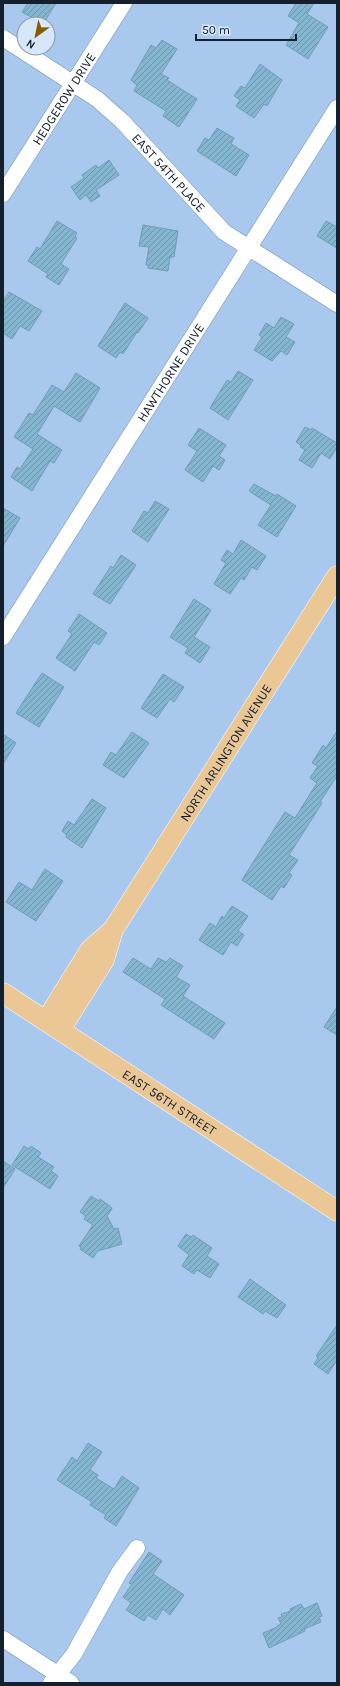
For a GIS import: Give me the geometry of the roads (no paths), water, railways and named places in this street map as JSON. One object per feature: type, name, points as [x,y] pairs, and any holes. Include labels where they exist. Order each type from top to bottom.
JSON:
[{"type":"main road","name":"NORTH ARLINGTON AVENUE","points":[[53,1025],[90,950],[113,930],[337,576]]},
{"type":"main road","name":"EAST 56TH STREET","points":[[3,993],[337,1211]]},
{"type":"street","name":"HEDGEROW DRIVE","points":[[3,194],[124,3]]},
{"type":"street","name":"EAST 54TH PLACE","points":[[3,38],[97,99],[122,121],[224,232],[337,304]]},
{"type":"street","name":"HAWTHORNE DRIVE","points":[[3,637],[337,108]]},
{"type":"street","points":[[3,1639],[60,1680],[120,1571],[137,1548]]}]
